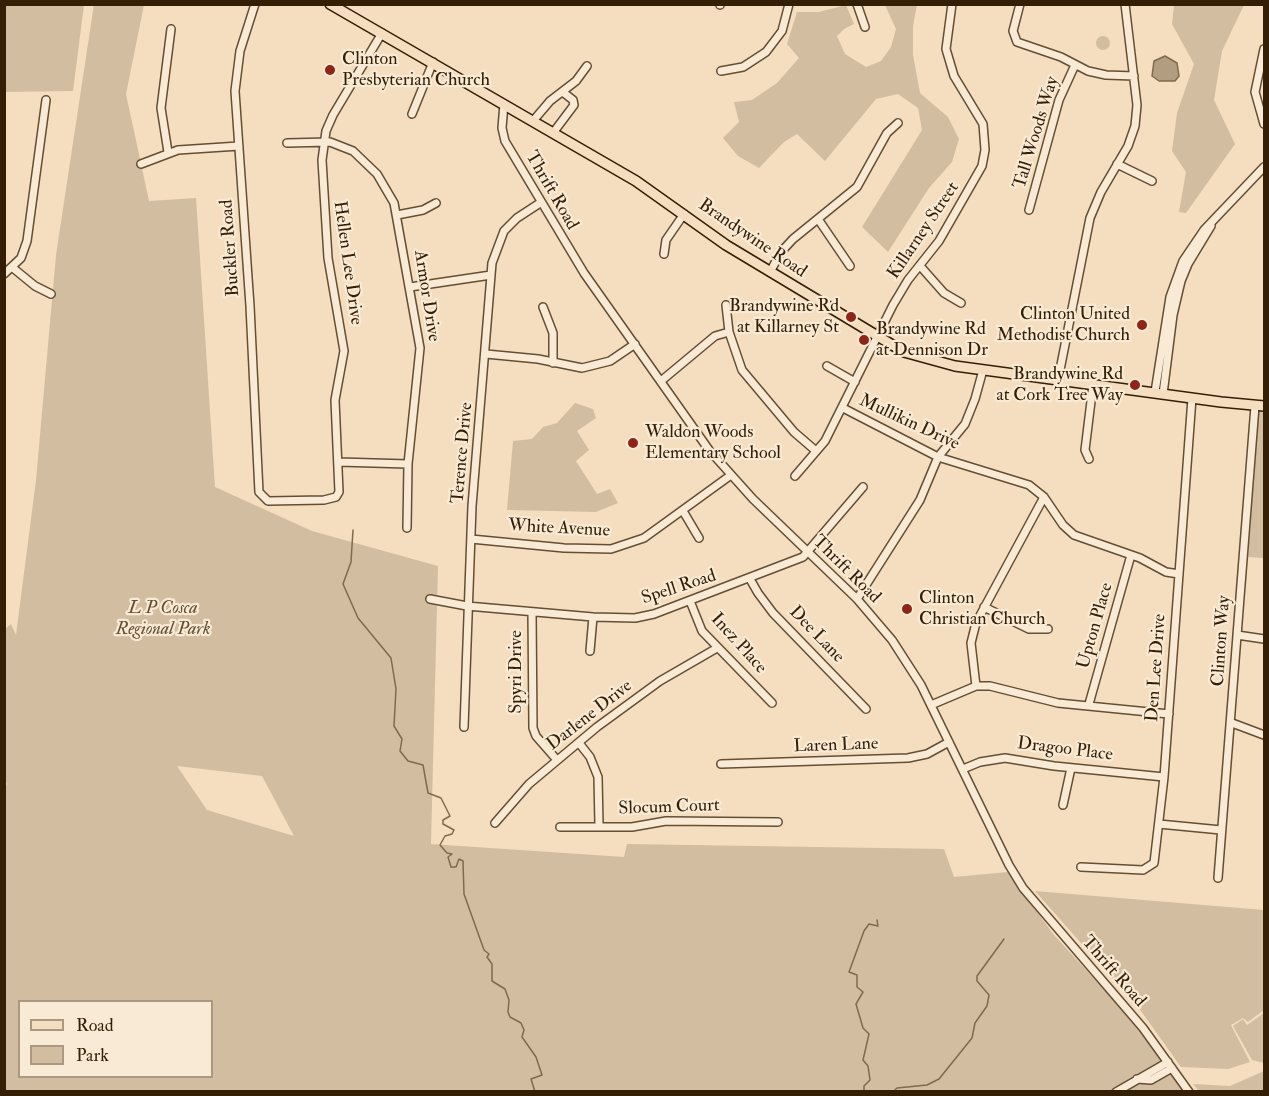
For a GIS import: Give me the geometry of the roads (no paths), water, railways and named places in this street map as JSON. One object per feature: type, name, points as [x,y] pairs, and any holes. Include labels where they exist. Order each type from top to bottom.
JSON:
[{"type":"main road","name":"Brandywine Road","points":[[330,4],[636,181],[726,245],[878,338],[918,358],[983,370],[1260,406]]},
{"type":"street","name":"Buckler Road","points":[[255,4],[240,51],[235,79],[259,492],[265,500],[273,502],[324,500]]},
{"type":"street","points":[[721,71],[750,64],[773,46],[785,24],[789,4]]},
{"type":"street","points":[[857,4],[865,27]]},
{"type":"street","name":"Killarney Street","points":[[795,476],[816,451],[843,408],[902,290],[921,267],[976,180],[985,150],[981,118],[954,76],[947,55],[946,31],[952,4]]},
{"type":"street","points":[[1020,4],[1013,32],[1017,42],[1106,75],[1134,76]]},
{"type":"street","points":[[1058,380],[1090,218],[1135,126],[1137,105],[1125,4]]},
{"type":"street","points":[[168,152],[161,108],[171,29]]},
{"type":"street","name":"Hellen Lee Drive","points":[[324,500],[338,495],[339,462],[335,400],[344,351],[330,271],[323,200],[321,170],[324,142],[333,115],[382,33]]},
{"type":"street","points":[[1264,49],[1255,92],[1264,124]]},
{"type":"street","points":[[412,114],[433,63]]},
{"type":"street","name":"Tall Woods Way","points":[[1029,210],[1059,100],[1075,65]]},
{"type":"street","points":[[533,122],[550,101],[564,93],[587,66]]},
{"type":"street","points":[[553,133],[574,105],[573,100],[564,93]]},
{"type":"street","points":[[4,274],[21,258],[27,241],[46,100]]},
{"type":"street","name":"Thrift Road","points":[[504,104],[503,135],[574,259],[731,475],[857,599],[905,658],[931,705],[1009,865],[1023,888],[1159,1049],[1189,1092]]},
{"type":"street","points":[[770,272],[786,246],[857,187],[887,133],[898,123]]},
{"type":"street","name":"Armor Drive","points":[[287,143],[324,142],[339,144],[353,151],[370,165],[390,194],[397,215],[411,287],[420,360],[408,464],[407,528]]},
{"type":"street","points":[[141,164],[168,152],[239,146]]},
{"type":"street","points":[[1118,164],[1152,181]]},
{"type":"street","points":[[1159,393],[1168,305],[1176,278],[1203,230],[1212,224],[1264,167]]},
{"type":"street","points":[[397,215],[423,210],[436,203]]},
{"type":"street","name":"Terence Drive","points":[[464,727],[471,539],[491,275],[494,255],[504,231],[517,218],[540,203]]},
{"type":"street","points":[[664,254],[666,240],[684,214]]},
{"type":"street","points":[[818,219],[850,266]]},
{"type":"street","points":[[921,267],[944,293],[961,303]]},
{"type":"street","points":[[13,268],[35,286],[51,294]]},
{"type":"street","points":[[411,287],[491,275]]},
{"type":"street","points":[[726,305],[729,332],[742,370],[794,432],[816,451]]},
{"type":"street","points":[[543,307],[553,333],[553,363]]},
{"type":"street","points":[[661,381],[715,336],[729,332]]},
{"type":"street","points":[[486,354],[577,368],[594,366],[616,358],[635,344]]},
{"type":"street","points":[[826,366],[855,382]]},
{"type":"street","points":[[857,599],[920,500],[938,457],[968,418],[983,370]]},
{"type":"street","points":[[1089,459],[1085,450],[1093,385]]},
{"type":"street","name":"Den Lee Drive","points":[[1081,867],[1138,870],[1149,868],[1154,863],[1164,777],[1192,398]]},
{"type":"street","name":"Clinton Way","points":[[1218,878],[1232,723],[1237,635],[1260,406]]},
{"type":"street","name":"Mullikin Drive","points":[[843,408],[938,457],[1018,480],[1034,488],[1044,497],[1063,525],[1074,535],[1131,555],[1166,572],[1179,574]]},
{"type":"street","points":[[339,462],[408,464]]},
{"type":"street","name":"White Avenue","points":[[471,539],[564,548],[611,549],[644,538],[731,475]]},
{"type":"street","name":"Spell Road","points":[[430,599],[467,606],[532,612],[593,617],[642,617],[750,579],[808,553],[863,487]]},
{"type":"street","points":[[976,686],[971,639],[984,607],[1044,497]]},
{"type":"street","points":[[683,511],[699,538]]},
{"type":"street","name":"Upton Place","points":[[1089,704],[1131,555]]},
{"type":"street","name":"Dee Lane","points":[[750,579],[765,603],[866,709]]},
{"type":"street","name":"Inez Place","points":[[690,601],[699,626],[717,648],[772,703]]},
{"type":"street","points":[[984,607],[1029,629],[1048,629]]},
{"type":"street","name":"Spyri Drive","points":[[532,612],[532,722],[536,736],[556,760]]},
{"type":"street","points":[[590,651],[593,617]]},
{"type":"street","points":[[1237,635],[1264,639]]},
{"type":"street","name":"Darlene Drive","points":[[495,823],[517,795],[556,760],[646,691],[717,648]]},
{"type":"street","points":[[931,705],[976,686],[997,687],[1058,703],[1089,704],[1169,714]]},
{"type":"street","points":[[1232,723],[1264,735]]},
{"type":"street","name":"Laren Lane","points":[[721,764],[908,758],[927,754],[948,742]]},
{"type":"street","points":[[579,743],[590,757],[598,777],[599,825]]},
{"type":"street","name":"Dragoo Place","points":[[963,769],[980,762],[1005,758],[1071,768],[1164,777]]},
{"type":"street","points":[[1064,806],[1071,768]]},
{"type":"street","name":"Slocum Court","points":[[561,827],[632,826],[666,821],[778,822]]},
{"type":"street","points":[[1159,824],[1221,830]]},
{"type":"street","points":[[1152,1071],[1159,1049]]},
{"type":"street","points":[[1116,1092],[1152,1071],[1170,1065]]},
{"type":"street","points":[[1137,1079],[1151,1080],[1170,1065]]},
{"type":"waterway","points":[[353,530],[351,562],[343,584],[358,618],[391,658],[396,689],[394,726],[402,739],[400,751],[408,761],[423,765],[428,793],[441,798],[450,816],[443,820],[443,824],[454,830],[452,834],[445,836],[440,845],[447,853],[452,854],[448,857],[451,867],[456,867],[459,859],[463,861],[464,894],[484,950],[489,954],[487,957],[492,964],[492,981],[505,989],[509,1000],[510,1017],[521,1023],[524,1030],[522,1037],[536,1057],[542,1075],[531,1079],[535,1092]]},
{"type":"waterway","points":[[864,1092],[864,1086],[870,1080],[868,1066],[863,1060],[869,1034],[863,1028],[856,1004],[863,992],[857,987],[857,975],[849,972],[864,931],[869,924],[878,926],[877,920]]},
{"type":"waterway","points":[[893,1092],[897,1088],[927,1085],[939,1079],[972,1038],[975,1023],[987,1006],[989,995],[977,981],[977,976],[1004,939]]},
{"type":"place","name":"Clinton Presbyterian Church","points":[[330,70]]},
{"type":"place","name":"Brandywine Rd at Killarney St","points":[[851,317]]},
{"type":"place","name":"Clinton United Methodist Church","points":[[1142,325]]},
{"type":"place","name":"Brandywine Rd at Dennison Dr","points":[[864,340]]},
{"type":"place","name":"Brandywine Rd at Cork Tree Way","points":[[1135,385]]},
{"type":"place","name":"Waldon Woods Elementary School","points":[[633,443]]},
{"type":"place","name":"Clinton Christian Church","points":[[907,609]]},
{"type":"park label","name":"L P Cosca Regional Park","points":[[163,619]]}]
